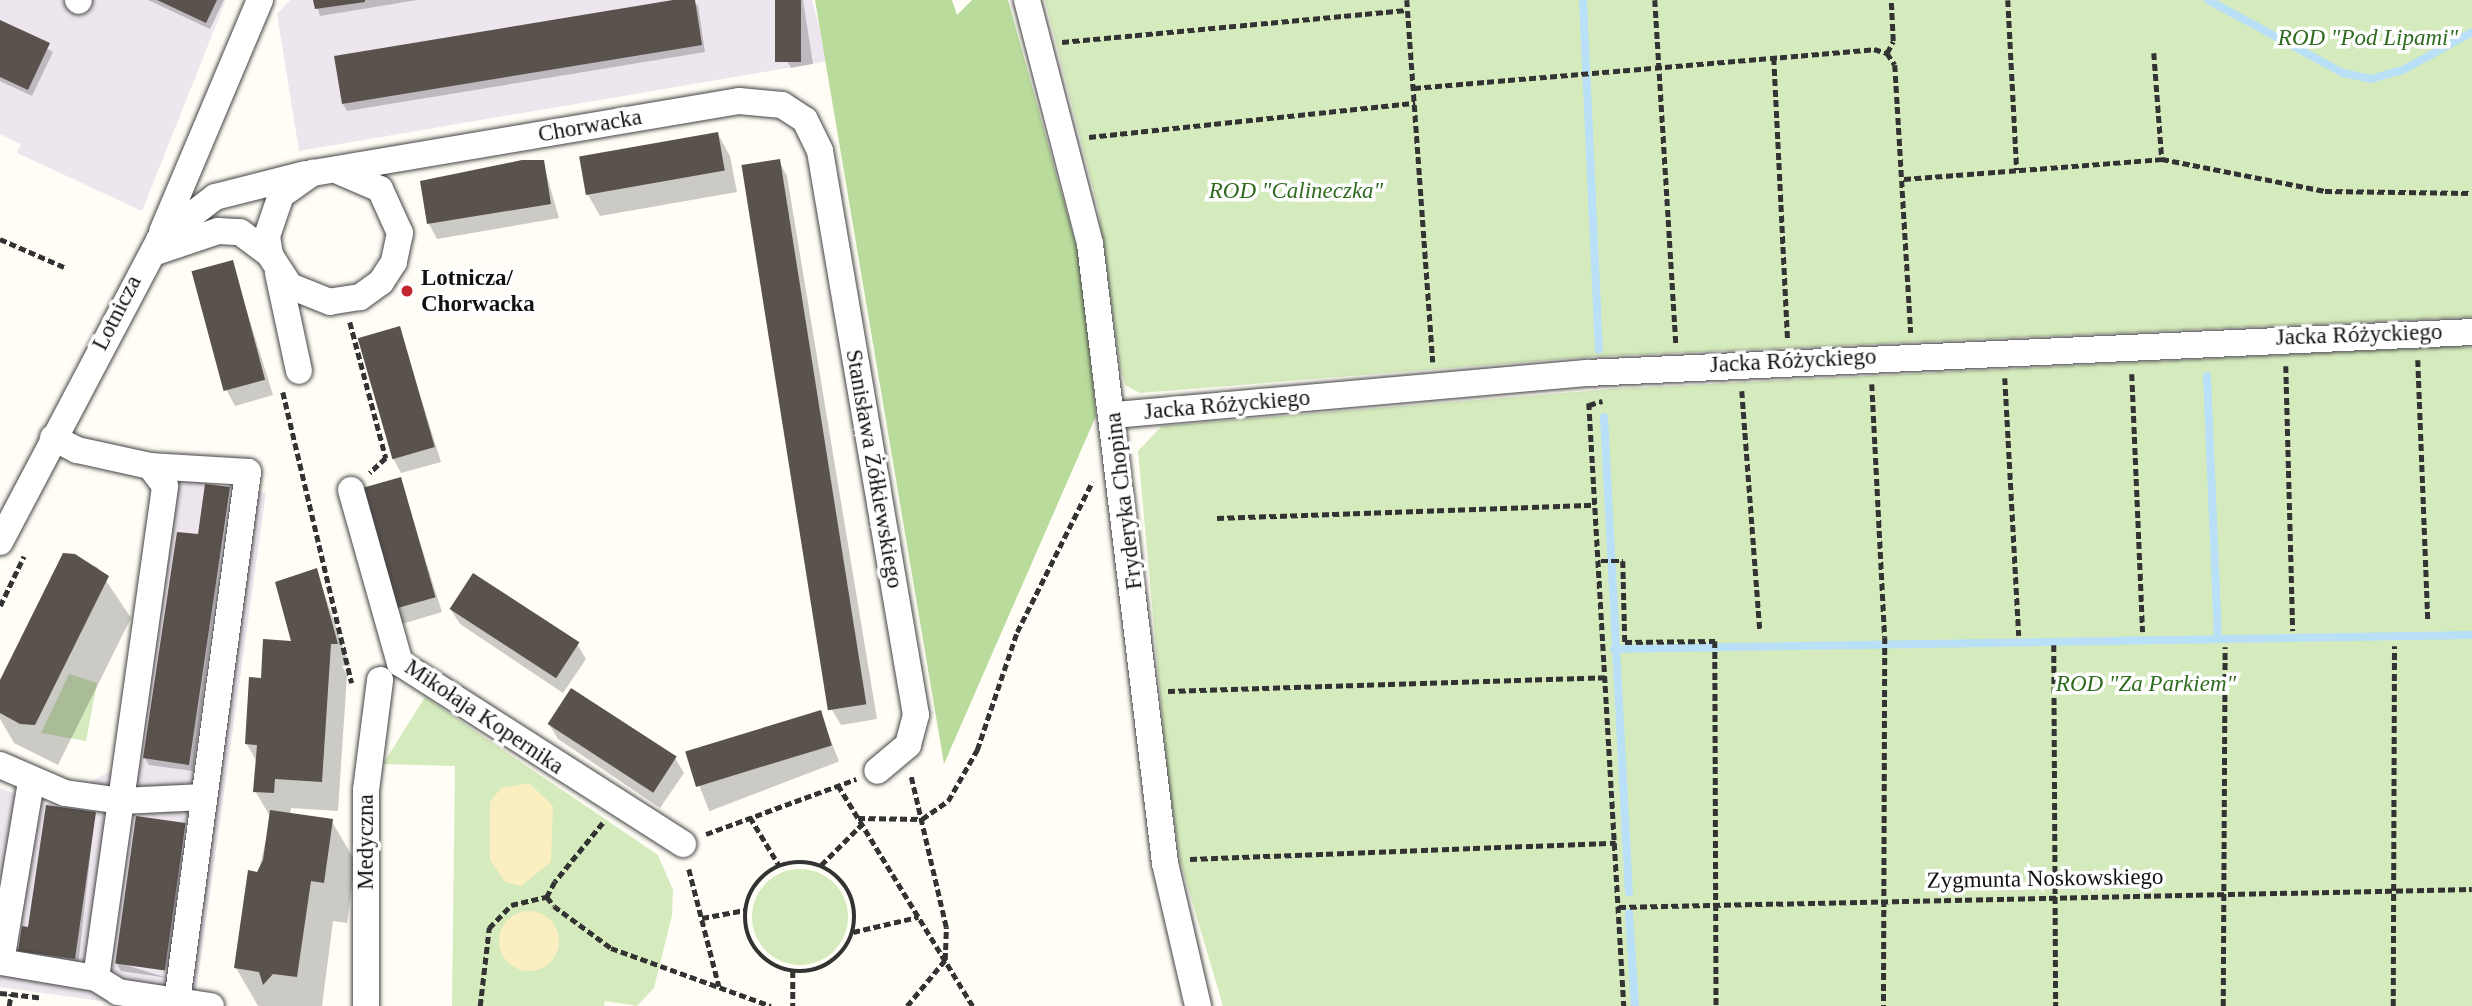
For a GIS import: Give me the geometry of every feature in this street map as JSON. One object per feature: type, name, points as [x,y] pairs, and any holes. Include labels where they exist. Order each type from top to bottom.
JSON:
[{"type":"street","points":[[152,249],[260,0]]},
{"type":"street","name":"Fryderyka Chopina","points":[[1027,0],[1084,218],[1115,415],[1160,822],[1198,1006]]},
{"type":"street","name":"Chorwacka","points":[[325,171],[739,101],[795,111],[820,151]]},
{"type":"street","name":"Stanisława Żółkiewskiego","points":[[820,151],[916,715],[904,751]]},
{"type":"street","points":[[152,249],[218,231],[240,232],[274,264],[310,298],[344,301],[371,290],[387,274],[400,233],[380,189],[325,171],[281,195],[269,220],[274,264],[290,375]]},
{"type":"street","name":"Lotnicza","points":[[0,542],[152,249],[215,197],[325,171]]},
{"type":"street","name":"Jacka Różyckiego","points":[[1115,415],[1587,373],[2472,332]]},
{"type":"street","points":[[53,438],[76,450],[150,466],[248,472],[177,1001]]},
{"type":"street","points":[[96,978],[166,499],[162,476],[150,466]]},
{"type":"street","name":"Mikołaja Kopernika","points":[[351,489],[400,663],[615,805],[683,844]]},
{"type":"street","name":"Medyczna","points":[[366,1006],[366,790],[380,680]]},
{"type":"street","points":[[877,771],[904,751]]},
{"type":"street","points":[[0,765],[31,782],[122,800],[203,797]]},
{"type":"street","points":[[31,782],[1,962],[96,978],[118,992],[211,1006]]},
{"type":"path","points":[[1407,0],[1434,370]]},
{"type":"path","points":[[1655,0],[1676,354]]},
{"type":"path","points":[[1887,53],[1894,41],[1891,0]]},
{"type":"path","points":[[2008,0],[2017,170]]},
{"type":"path","points":[[1061,42],[1408,10]]},
{"type":"path","points":[[1414,88],[1874,49],[1887,53],[1895,65],[1904,179],[1911,342]]},
{"type":"path","points":[[2154,53],[2162,159]]},
{"type":"path","points":[[1774,58],[1788,349]]},
{"type":"path","points":[[1086,137],[1415,103]]},
{"type":"path","points":[[1904,179],[2162,159],[2325,191],[2472,192]]},
{"type":"path","points":[[0,239],[64,267]]},
{"type":"path","points":[[344,301],[386,458],[351,489]]},
{"type":"path","points":[[2418,348],[2428,622]]},
{"type":"path","points":[[2286,355],[2293,631]]},
{"type":"path","points":[[2131,362],[2143,632]]},
{"type":"path","points":[[2004,369],[2019,636]]},
{"type":"path","points":[[290,375],[352,685]]},
{"type":"path","points":[[1872,376],[1885,637],[1882,654],[1884,1006]]},
{"type":"path","points":[[1742,382],[1760,631]]},
{"type":"path","points":[[1588,391],[1594,505],[1604,561],[1625,1006]]},
{"type":"path","points":[[858,818],[922,819],[948,801],[977,750],[1017,632],[1095,476]]},
{"type":"path","points":[[1217,518],[1594,505]]},
{"type":"path","points":[[1604,561],[1618,561],[1625,642],[1715,641],[1716,1006]]},
{"type":"path","points":[[2054,645],[2056,1006]]},
{"type":"path","points":[[2393,1006],[2394,646]]},
{"type":"path","points":[[2223,1006],[2225,648]]},
{"type":"path","points":[[1159,691],[1608,677]]},
{"type":"path","points":[[904,751],[943,902],[945,960],[907,1006]]},
{"type":"path","points":[[719,987],[683,844],[877,771]]},
{"type":"path","points":[[838,785],[973,1006]]},
{"type":"path","points":[[480,1006],[489,929],[511,905],[547,897],[615,805]]},
{"type":"path","points":[[750,817],[779,865]]},
{"type":"path","points":[[821,865],[862,824]]},
{"type":"path","points":[[1199,858],[1616,844]]},
{"type":"path","points":[[779,865],[821,865],[850,893],[853,932],[831,963],[793,971],[759,954],[746,929],[745,910],[756,883],[779,865]]},
{"type":"path","name":"Zygmunta Noskowskiego","points":[[1619,907],[2055,895],[2472,889]]},
{"type":"path","points":[[547,897],[564,918],[611,948],[771,1006]]},
{"type":"path","points":[[702,918],[745,910]]},
{"type":"path","points":[[853,932],[918,917]]},
{"type":"path","points":[[793,971],[793,1006]]},
{"type":"path","points":[[0,993],[48,999]]},
{"type":"path","points":[[9,1006],[11,994]]},
{"type":"shaded area","points":[[0,0],[226,0],[142,211],[17,153],[21,144],[0,134]]},
{"type":"shaded area","points":[[290,0],[812,0],[828,61],[299,151],[277,14]]},
{"type":"shaded area","points":[[160,476],[266,493],[194,1006],[136,1006],[0,987],[0,788],[45,805],[115,769]]},
{"type":"green space","points":[[815,0],[952,0],[957,15],[972,0],[1008,0],[1082,267],[1096,416],[944,764]]},
{"type":"green space","name":"ROD \"Calineczka\"","points":[[1045,0],[2472,0],[2472,317],[1588,357],[1140,393],[1125,385],[1120,366],[1098,208]]},
{"type":"green space","name":"ROD \"Za Parkiem\"","points":[[2459,346],[2472,348],[2472,1006],[1223,1006],[1180,860],[1167,770],[1138,451],[1162,426],[1612,389]]},
{"type":"green space","points":[[69,674],[97,683],[86,741],[41,733]]},
{"type":"green space","points":[[425,697],[658,855],[673,890],[672,915],[654,988],[637,1006],[605,1001],[604,1006],[452,1006],[455,766],[383,764]]},
{"type":"green space","points":[[800,869],[818,872],[834,883],[845,899],[848,917],[845,935],[834,951],[818,962],[800,965],[782,962],[766,951],[755,935],[752,917],[755,899],[766,883],[782,872]]},
{"type":"sand","points":[[529,783],[553,806],[551,862],[521,886],[505,882],[490,860],[490,802],[501,788]]},
{"type":"sand","points":[[529,911],[541,913],[554,924],[559,941],[557,953],[546,966],[529,971],[517,969],[504,958],[499,941],[501,929],[512,916]]},
{"type":"building","points":[[157,0],[217,0],[206,23]]},
{"type":"building","points":[[313,0],[365,0],[365,2],[315,9]]},
{"type":"building","points":[[673,0],[695,0],[702,45],[342,104],[334,56]]},
{"type":"building","points":[[775,0],[801,0],[801,62],[775,62]]},
{"type":"building","points":[[0,20],[50,43],[28,90],[0,77]]},
{"type":"building","points":[[718,132],[725,170],[586,195],[579,156]]},
{"type":"building","points":[[780,159],[866,704],[828,710],[741,165]]},
{"type":"building","points":[[522,160],[544,160],[551,204],[427,224],[420,181]]},
{"type":"building","points":[[233,260],[265,380],[224,391],[191,271]]},
{"type":"building","points":[[400,326],[435,447],[392,459],[358,338]]},
{"type":"building","points":[[401,477],[435,597],[394,609],[360,489]]},
{"type":"building","points":[[205,484],[230,487],[189,765],[143,758],[177,532],[198,534]]},
{"type":"building","points":[[63,553],[75,554],[109,576],[35,725],[20,724],[0,713],[0,680]]},
{"type":"building","points":[[317,568],[338,644],[331,644],[322,782],[275,779],[274,793],[253,792],[257,745],[245,744],[249,677],[261,678],[263,639],[291,641],[275,582]]},
{"type":"building","points":[[473,573],[580,642],[556,678],[450,609]]},
{"type":"building","points":[[571,688],[677,757],[653,793],[548,724]]},
{"type":"building","points":[[821,710],[832,745],[696,787],[685,752]]},
{"type":"building","points":[[46,805],[96,812],[75,959],[18,951],[22,926],[28,927]]},
{"type":"building","points":[[270,810],[333,819],[324,883],[311,881],[297,977],[273,974],[263,985],[259,972],[234,968],[248,870],[257,872],[263,860]]},
{"type":"building","points":[[136,816],[186,823],[165,971],[115,964]]},
{"type":"waterway","points":[[1583,0],[1599,350]]},
{"type":"waterway","points":[[2208,0],[2343,73],[2371,79],[2403,70],[2472,32]]},
{"type":"waterway","points":[[2207,376],[2218,639]]},
{"type":"waterway","points":[[1604,417],[1629,892]]},
{"type":"waterway","points":[[1614,649],[2472,635]]},
{"type":"waterway","points":[[1629,913],[1635,1006]]},
{"type":"place","name":"Lotnicza/ Chorwacka","points":[[407,291]]},
{"type":"park label","name":"ROD \"Pod Lipami\"","points":[[2368,38]]}]
